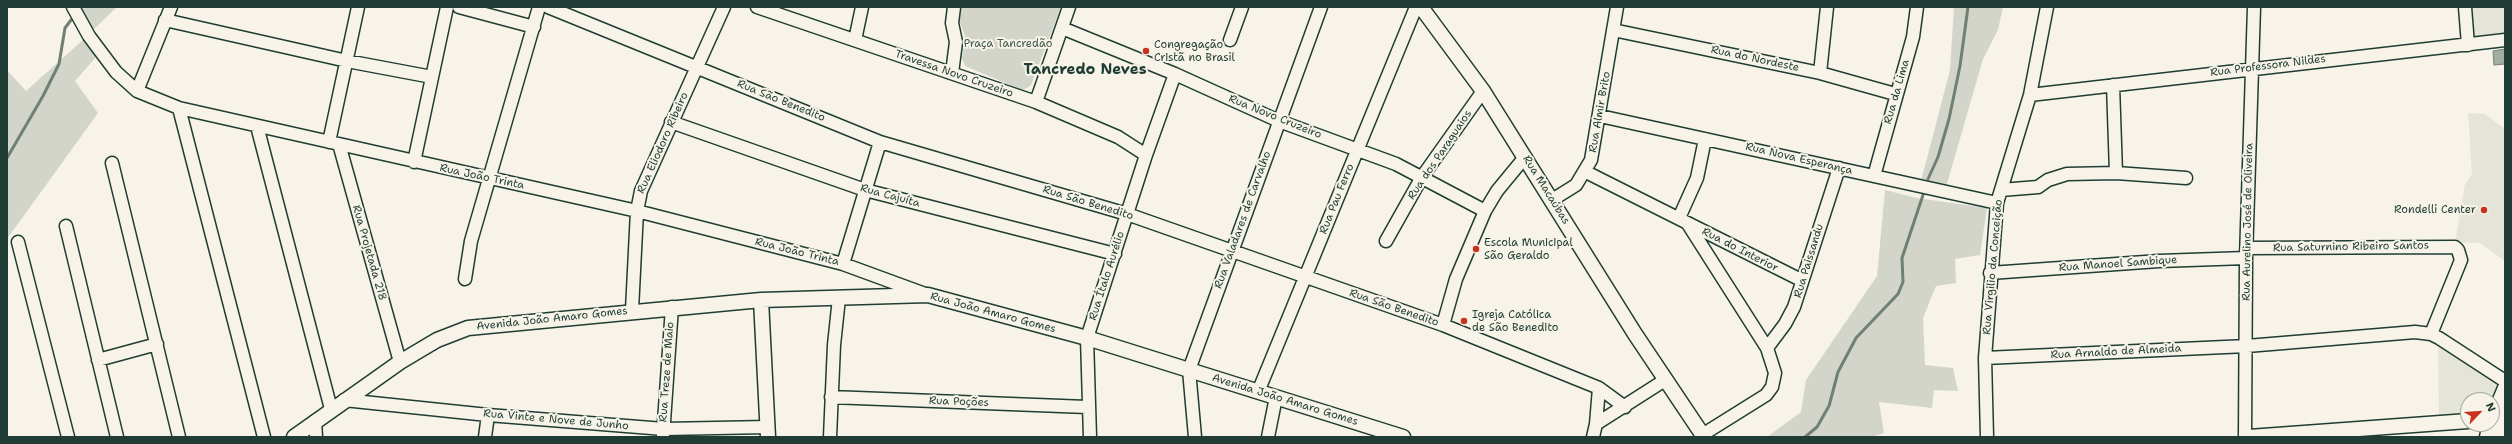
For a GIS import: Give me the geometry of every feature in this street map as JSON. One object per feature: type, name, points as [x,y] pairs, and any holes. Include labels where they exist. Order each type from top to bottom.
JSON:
[{"type":"street","name":"Rua João Trinta","points":[[73,7],[89,36],[116,72],[137,91],[179,108],[637,211],[844,264],[928,295]]},
{"type":"street","points":[[137,91],[170,7]]},
{"type":"street","points":[[334,143],[346,61],[358,7]]},
{"type":"street","points":[[414,162],[447,7]]},
{"type":"street","points":[[458,7],[534,27]]},
{"type":"street","points":[[465,279],[471,241],[488,178],[540,7]]},
{"type":"street","name":"Rua São Benedito","points":[[548,7],[880,142],[1127,214],[1443,325],[1599,388],[1625,406]]},
{"type":"street","name":"Rua Eliodoro Ribeiro","points":[[632,310],[637,211],[641,192],[671,122],[698,67],[724,7]]},
{"type":"street","name":"Travessa Novo Cruzeiro","points":[[757,7],[1036,102],[1118,137],[1146,155]]},
{"type":"street","points":[[855,40],[862,7]]},
{"type":"street","points":[[952,73],[956,42],[952,23],[954,7]]},
{"type":"street","points":[[1036,102],[1069,7]]},
{"type":"street","points":[[1230,40],[1242,7]]},
{"type":"street","name":"Rua Valadares de Carvalho","points":[[1195,437],[1189,370],[1321,7]]},
{"type":"street","name":"Rua Pau Ferro","points":[[1258,392],[1416,7]]},
{"type":"street","name":"Rua Macaúbas","points":[[1421,7],[1483,91],[1665,380],[1703,436]]},
{"type":"street","name":"Rua Almir Brito","points":[[1552,200],[1576,184],[1586,172],[1592,160],[1617,7]]},
{"type":"street","points":[[1820,73],[1827,7]]},
{"type":"street","name":"Rua da Lima","points":[[1874,176],[1895,94],[1913,37],[1917,7]]},
{"type":"street","name":"Rua Virgilio da Conceição","points":[[1987,437],[1985,358],[1990,273],[1998,203],[2030,95],[2047,7]]},
{"type":"street","name":"Rua Aurelino José de Oliveira","points":[[2245,437],[2246,253],[2254,7]]},
{"type":"street","points":[[2465,7],[2468,45]]},
{"type":"street","points":[[165,20],[346,61],[432,77]]},
{"type":"street","name":"Rua Novo Cruzeiro","points":[[1062,28],[1174,74],[1279,121],[1358,150],[1422,177],[1485,211]]},
{"type":"street","name":"Rua do Nordeste","points":[[1613,30],[1820,73],[1895,94]]},
{"type":"street","name":"Rua Professora Nildes","points":[[2030,95],[2252,68],[2505,40]]},
{"type":"street","name":"Rua Ítalo Aurélio","points":[[1090,437],[1087,407],[1087,338],[1146,155],[1174,74]]},
{"type":"street","points":[[2113,85],[2116,173]]},
{"type":"street","name":"Rua dos Paraguaios","points":[[1386,241],[1422,177],[1483,91]]},
{"type":"street","points":[[179,108],[264,437]]},
{"type":"street","name":"Rua Nova Esperança","points":[[1600,116],[1998,203]]},
{"type":"street","name":"Rua Cajuíta","points":[[671,122],[865,190],[1114,254]]},
{"type":"street","points":[[257,126],[331,409]]},
{"type":"street","points":[[1703,436],[1770,391],[1776,373],[1767,348],[1684,221],[1697,178],[1705,139]]},
{"type":"street","points":[[844,264],[880,142]]},
{"type":"street","name":"Rua Projetada 218","points":[[334,143],[400,362]]},
{"type":"street","points":[[1443,325],[1456,279],[1485,211],[1496,191],[1525,157]]},
{"type":"street","points":[[112,163],[179,437]]},
{"type":"street","name":"Rua Paissandu","points":[[1767,348],[1790,315],[1839,168]]},
{"type":"street","name":"Rua do Interior","points":[[1586,172],[1801,280]]},
{"type":"street","points":[[2001,190],[2038,187],[2048,180],[2068,174],[2116,173],[2186,178]]},
{"type":"street","points":[[66,226],[117,437]]},
{"type":"street","points":[[18,242],[68,437]]},
{"type":"street","name":"Rua Saturnino Ribeiro Santos","points":[[2246,253],[2455,247],[2458,250],[2460,260],[2431,334]]},
{"type":"street","name":"Rua Manoel Sambique","points":[[1990,273],[2246,253]]},
{"type":"street","name":"Rua João Amaro Gomes","points":[[672,307],[760,300],[928,295],[1087,338],[1189,370]]},
{"type":"street","points":[[830,437],[831,396],[839,298]]},
{"type":"street","points":[[760,300],[768,432]]},
{"type":"street","name":"Avenida João Amaro Gomes","points":[[315,421],[400,362],[438,340],[482,325],[672,307]]},
{"type":"street","name":"Rua Treze de Maio","points":[[663,433],[672,307]]},
{"type":"street","name":"Rua Arnaldo de Almeida","points":[[1985,358],[2246,346],[2399,332],[2431,334]]},
{"type":"street","points":[[2431,334],[2505,381]]},
{"type":"street","points":[[98,360],[157,344]]},
{"type":"street","name":"Avenida João Amaro Gomes","points":[[1189,370],[1403,437]]},
{"type":"street","points":[[1596,424],[1665,380]]},
{"type":"street","points":[[1593,437],[1596,424],[1599,388]]},
{"type":"street","points":[[2500,407],[2505,388]]},
{"type":"street","name":"Rua Poções","points":[[831,396],[1087,407]]},
{"type":"street","points":[[1268,437],[1276,397]]},
{"type":"street","name":"Rua Vinte e Nove de Junho","points":[[344,400],[663,433],[768,432]]},
{"type":"street","points":[[485,437],[488,415]]},
{"type":"street","points":[[294,437],[315,421]]},
{"type":"street","points":[[315,421],[316,437]]},
{"type":"street","points":[[2249,437],[2460,422]]},
{"type":"shaded area","points":[[2460,7],[2505,7],[2505,34],[2462,39]]},
{"type":"shaded area","points":[[2505,49],[2505,64],[2494,65],[2493,51]]},
{"type":"shaded area","name":"Rondelli Center","points":[[2468,113],[2485,114],[2505,129],[2505,261],[2480,243],[2455,242],[2465,184],[2472,174]]},
{"type":"shaded area","points":[[2438,343],[2505,382],[2505,431],[2500,430],[2500,392],[2460,392],[2460,421],[2439,417]]},
{"type":"green space","points":[[80,7],[117,7],[93,30]]},
{"type":"green space","name":"Praça Tancredão","points":[[961,7],[1061,7],[1031,85],[1022,90],[965,66],[962,58],[965,36],[959,20]]},
{"type":"green space","points":[[1954,7],[2003,7],[1998,30],[1983,59],[1946,187],[1921,181],[1950,70]]},
{"type":"green space","points":[[83,40],[97,56],[75,81],[98,113],[7,239],[7,70],[26,91]]},
{"type":"green space","points":[[1885,190],[1917,198],[1987,208],[1980,255],[1955,259],[1956,283],[1936,286],[1923,318],[1925,365],[1953,368],[1958,391],[1934,390],[1932,408],[1879,402],[1884,433],[1871,437],[1767,437],[1801,412],[1806,380],[1877,276]]},
{"type":"waterway","points":[[1928,179],[1938,157],[1949,119],[1960,66],[1968,7]]},
{"type":"waterway","points":[[7,158],[43,96],[59,64],[65,28],[71,20]]},
{"type":"waterway","points":[[1805,437],[1817,427],[1829,406],[1838,372],[1856,338],[1898,294],[1903,282],[1902,258],[1923,195]]},
{"type":"place","name":"Congregação Cristã no Brasil","points":[[1146,51]]},
{"type":"place","name":"Rondelli Center","points":[[2484,210]]},
{"type":"place","name":"Escola Municipal São Geraldo","points":[[1476,249]]},
{"type":"place","name":"Igreja Católica de São Benedito","points":[[1464,321]]},
{"type":"district","name":"Tancredo Neves","points":[[1085,70]]}]
